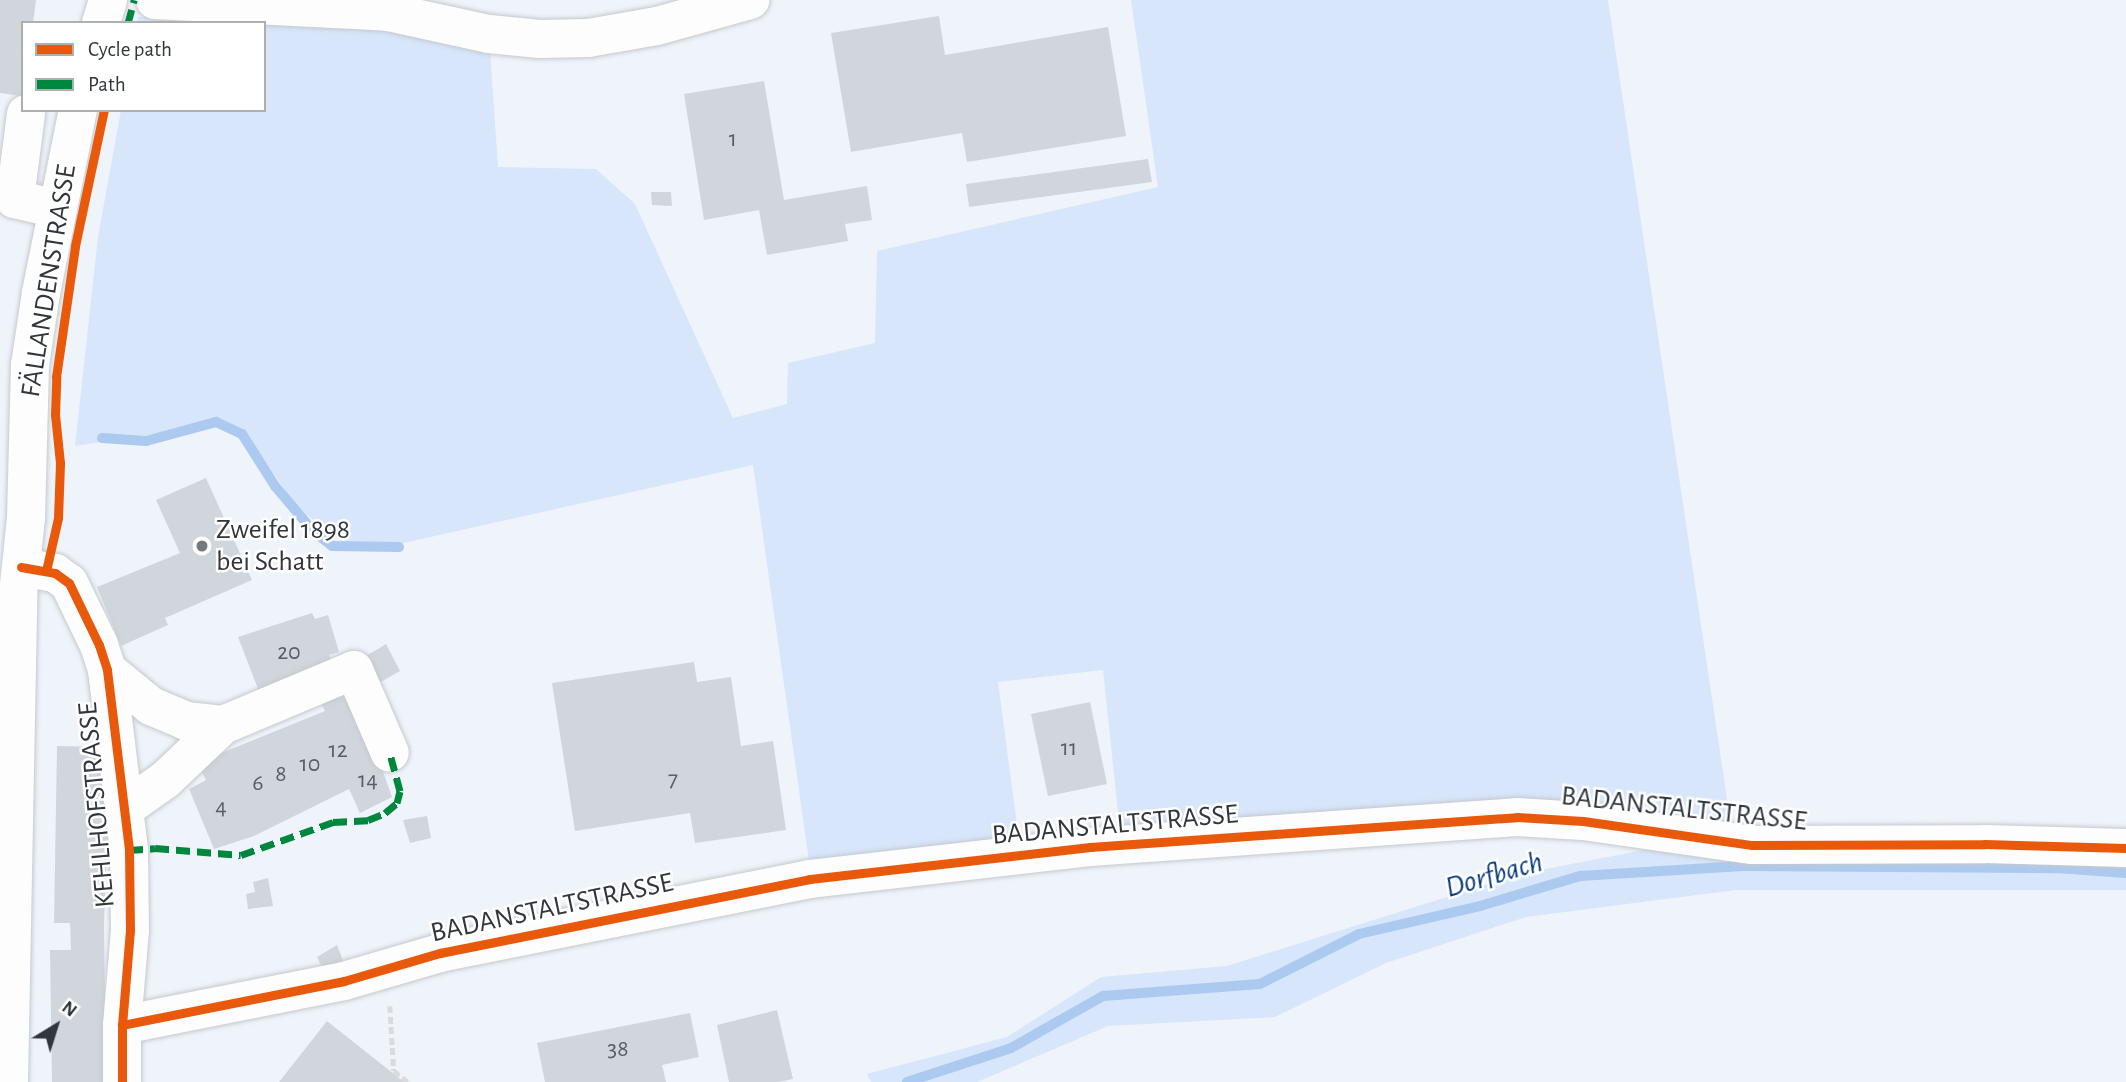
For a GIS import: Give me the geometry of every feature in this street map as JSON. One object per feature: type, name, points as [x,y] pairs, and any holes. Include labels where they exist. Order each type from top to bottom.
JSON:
[{"type":"street","points":[[103,21],[108,0]]},
{"type":"street","points":[[155,0],[390,6],[489,34],[540,39],[588,38],[657,26],[750,0]]},
{"type":"street","name":"FÄLLANDENSTRASSE","points":[[9,1082],[5,979],[21,567],[26,518],[13,435],[30,366],[57,209],[78,112]]},
{"type":"street","points":[[26,114],[15,199],[57,209]]},
{"type":"street","name":"KEHLHOFSTRASSE","points":[[21,567],[55,573],[69,583],[79,598],[107,670],[124,809],[130,930],[122,1025],[122,1082]]},
{"type":"street","points":[[107,670],[151,706],[186,721],[223,724]]},
{"type":"street","points":[[124,809],[165,780],[223,724],[354,670],[390,754]]},
{"type":"street","name":"BADANSTALTSTRASSE","points":[[122,1025],[344,981],[440,953],[810,878],[1090,847],[1517,817],[1583,821],[1752,845],[1984,844],[2126,848]]},
{"type":"path","points":[[390,1004],[394,1071],[408,1082]]},
{"type":"shaded area","points":[[1131,0],[1608,0],[1731,826],[1120,831],[1103,670],[998,682],[1019,840],[810,868],[753,465],[386,547],[341,541],[298,508],[256,449],[228,423],[75,446],[98,237],[121,112],[266,112],[266,21],[137,21],[138,17],[388,12],[489,34],[498,167],[596,169],[635,204],[733,418],[787,404],[788,363],[875,343],[877,251],[1158,187]]},
{"type":"shaded area","points":[[1659,847],[2126,855],[2126,890],[1736,890],[1526,917],[1386,963],[1275,1017],[1108,1026],[977,1082],[871,1082],[867,1074],[1007,1037],[1101,977],[1227,966],[1520,874]]},
{"type":"building","points":[[0,0],[36,0],[33,21],[21,21],[21,96],[0,93]]},
{"type":"building","points":[[939,16],[945,55],[1108,27],[1126,136],[967,162],[962,133],[851,152],[831,33]]},
{"type":"building","points":[[764,81],[784,200],[867,186],[872,220],[845,224],[848,241],[767,255],[759,210],[704,220],[684,94]]},
{"type":"building","points":[[1148,159],[1152,182],[969,207],[966,184]]},
{"type":"building","points":[[651,192],[671,192],[672,206],[652,205]]},
{"type":"building","points":[[206,478],[252,580],[165,618],[168,625],[121,646],[97,587],[180,553],[156,500]]},
{"type":"building","points":[[312,613],[315,619],[328,615],[339,652],[329,655],[334,667],[260,694],[238,637]]},
{"type":"building","points":[[386,644],[400,671],[372,687],[358,661]]},
{"type":"building","points":[[694,662],[697,682],[731,677],[741,746],[773,741],[786,830],[695,843],[690,813],[575,831],[552,683]]},
{"type":"building","points":[[352,683],[392,797],[360,813],[349,789],[254,836],[214,849],[189,789],[206,780],[197,763],[325,711],[318,697]]},
{"type":"building","points":[[1090,702],[1107,784],[1048,796],[1031,714]]},
{"type":"building","points":[[57,746],[103,747],[102,787],[109,787],[104,924],[106,1082],[52,1082],[50,950],[71,950],[70,923],[54,923]]},
{"type":"building","points":[[427,816],[431,838],[410,843],[403,820]]},
{"type":"building","points":[[268,878],[273,906],[248,909],[246,894],[255,892],[253,882]]},
{"type":"building","points":[[337,945],[344,963],[324,971],[317,957]]},
{"type":"building","points":[[777,1010],[793,1079],[779,1082],[729,1082],[717,1025]]},
{"type":"building","points":[[690,1013],[699,1057],[662,1065],[666,1082],[545,1082],[537,1043]]},
{"type":"building","points":[[327,1021],[404,1082],[279,1082]]},
{"type":"waterway","points":[[102,438],[146,441],[216,422],[242,434],[275,486],[313,531],[332,546],[399,547]]},
{"type":"waterway","name":"Dorfbach","points":[[907,1082],[1011,1048],[1103,996],[1260,984],[1359,934],[1480,906],[1580,876],[1743,866],[2057,868],[2126,873]]},
{"type":"marked path","points":[[129,21],[134,0]]},
{"type":"marked path","points":[[129,850],[155,848],[241,855],[333,822],[368,820],[385,813],[397,803],[400,791],[390,753]]},
{"type":"cycle path","points":[[46,571],[58,518],[60,463],[55,415],[56,377],[75,246],[104,112]]},
{"type":"cycle path","points":[[21,567],[55,573],[69,583],[99,645],[107,670],[129,850],[130,930],[122,1025],[122,1082]]},
{"type":"cycle path","points":[[122,1025],[344,981],[440,953],[810,879],[1090,847],[1517,817],[1583,821],[1752,845],[1985,844],[2126,848]]},
{"type":"place","name":"Zweifel 1898 bei Schatt","points":[[202,546]]}]
